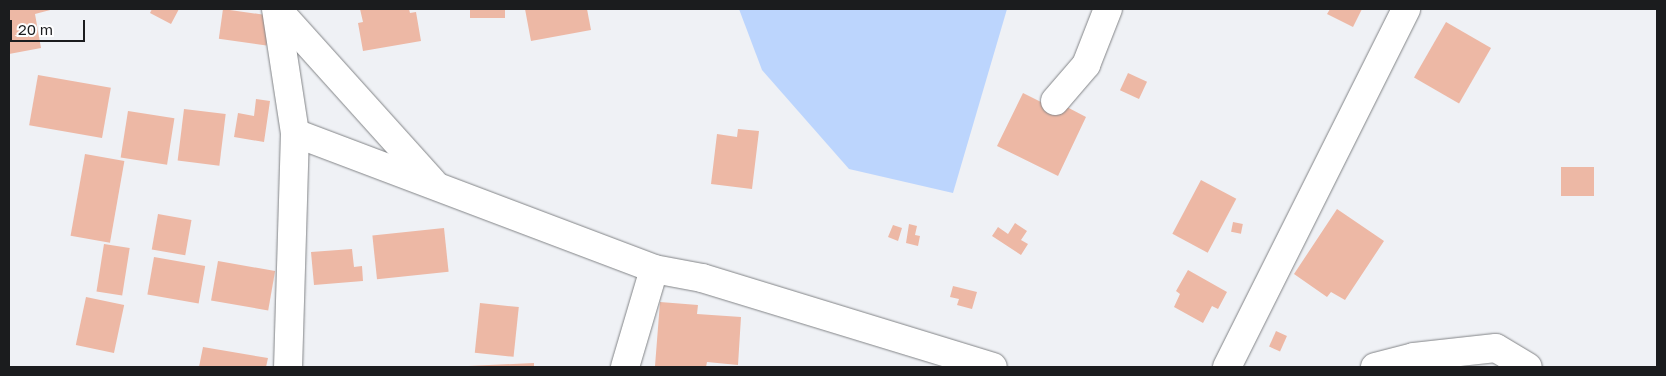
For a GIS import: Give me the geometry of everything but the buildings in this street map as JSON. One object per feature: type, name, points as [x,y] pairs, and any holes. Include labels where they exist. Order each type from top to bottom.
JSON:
[{"type":"street","points":[[276,9],[295,133],[288,367]]},
{"type":"street","points":[[276,9],[437,186]]},
{"type":"street","points":[[1055,101],[1086,65],[1108,9]]},
{"type":"street","points":[[1227,367],[1406,9]]},
{"type":"street","points":[[295,133],[654,269],[721,283],[993,367]]},
{"type":"street","points":[[625,367],[654,269]]},
{"type":"street","points":[[1375,367],[1414,357],[1496,348],[1528,367]]},
{"type":"shaded area","points":[[739,9],[1007,9],[953,193],[849,169],[762,70]]}]
